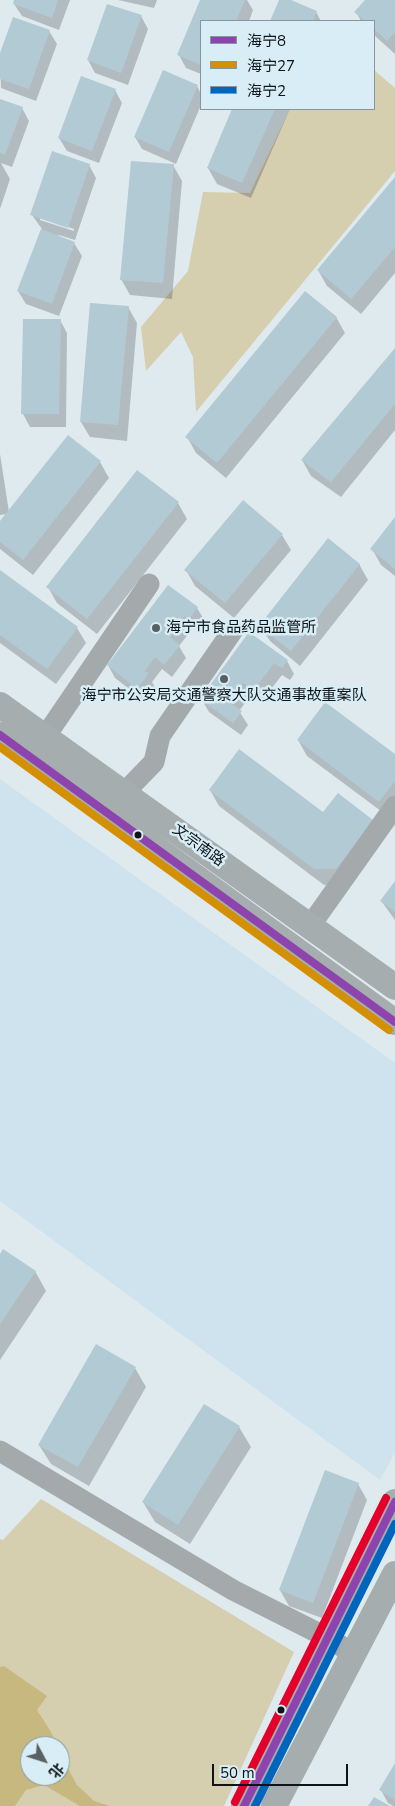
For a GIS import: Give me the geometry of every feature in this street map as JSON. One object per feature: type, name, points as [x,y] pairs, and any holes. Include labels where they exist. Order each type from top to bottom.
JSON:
[{"type":"main road","name":"文宗南路","points":[[0,704],[395,987]]},
{"type":"main road","points":[[0,735],[395,1022]]},
{"type":"main road","points":[[244,1806],[395,1502]]},
{"type":"main road","points":[[274,1806],[395,1574]]},
{"type":"street","points":[[45,737],[148,584]]},
{"type":"street","points":[[124,794],[154,762],[160,736],[233,630]]},
{"type":"street","points":[[310,926],[395,806]]},
{"type":"street","points":[[0,1451],[233,1590],[328,1638],[354,1654]]},
{"type":"shaded area","points":[[375,71],[395,88],[395,171],[196,412],[193,357],[181,332],[146,371],[141,327],[188,271],[203,192],[250,193],[290,110],[375,110]]},
{"type":"shaded area","points":[[0,779],[395,1063],[395,1453],[380,1480],[0,1201]]},
{"type":"shaded area","points":[[41,1499],[294,1652],[224,1806],[0,1806],[0,1539],[3,1540]]},
{"type":"shaded area","points":[[4,1666],[47,1696],[37,1710],[53,1736],[20,1736],[20,1786],[40,1786],[26,1790],[15,1806],[0,1806],[0,1667]]},
{"type":"shaded area","points":[[70,1772],[77,1785],[94,1801],[110,1806],[80,1806],[46,1786],[70,1786]]},
{"type":"building","points":[[14,0],[58,0],[52,18],[13,4]]},
{"type":"building","points":[[200,0],[245,0],[236,20],[200,20],[200,65],[177,55]]},
{"type":"building","points":[[279,0],[291,0],[317,11],[313,20],[270,20]]},
{"type":"building","points":[[365,0],[395,0],[395,32],[387,41],[375,30],[375,20],[364,20],[354,12]]},
{"type":"building","points":[[107,4],[142,15],[121,73],[87,60]]},
{"type":"building","points":[[13,17],[50,30],[29,89],[0,79],[0,53]]},
{"type":"building","points":[[163,70],[198,85],[169,152],[134,137]]},
{"type":"building","points":[[81,76],[116,89],[92,151],[58,138]]},
{"type":"building","points":[[0,99],[23,107],[5,155],[0,153]]},
{"type":"building","points":[[232,110],[275,110],[242,183],[207,168]]},
{"type":"building","points":[[52,151],[90,164],[68,228],[30,215]]},
{"type":"building","points":[[131,161],[174,164],[163,283],[120,280]]},
{"type":"building","points":[[395,177],[395,247],[351,299],[317,270]]},
{"type":"building","points":[[41,229],[75,242],[52,304],[17,291]]},
{"type":"building","points":[[305,291],[337,317],[217,463],[185,437]]},
{"type":"building","points":[[90,303],[129,306],[118,425],[80,422]]},
{"type":"building","points":[[23,319],[61,319],[59,414],[21,414]]},
{"type":"building","points":[[395,348],[395,404],[331,482],[301,460]]},
{"type":"building","points":[[68,435],[101,461],[23,560],[0,542],[0,521]]},
{"type":"building","points":[[137,470],[179,502],[87,619],[46,587]]},
{"type":"building","points":[[243,500],[283,534],[225,603],[184,570]]},
{"type":"building","points":[[395,517],[395,569],[370,549]]},
{"type":"building","points":[[328,538],[360,564],[291,651],[259,626]]},
{"type":"building","points":[[0,570],[78,627],[47,669],[0,635]]},
{"type":"building","name":"海宁市食品药品监管所","points":[[168,585],[198,607],[189,619],[185,616],[170,637],[180,645],[164,665],[155,657],[145,671],[149,673],[137,689],[107,665]]},
{"type":"building","points":[[249,632],[288,660],[282,668],[274,663],[254,690],[243,683],[229,702],[242,711],[233,723],[200,699]]},
{"type":"building","points":[[325,702],[395,754],[395,781],[379,802],[297,740]]},
{"type":"building","points":[[239,749],[323,812],[338,793],[373,820],[336,869],[314,869],[209,790]]},
{"type":"building","points":[[395,881],[395,912],[380,901]]},
{"type":"building","points":[[3,1249],[36,1271],[0,1324],[0,1254]]},
{"type":"building","points":[[96,1344],[136,1367],[78,1467],[38,1445]]},
{"type":"building","points":[[204,1404],[240,1426],[178,1525],[142,1502]]},
{"type":"building","points":[[325,1470],[359,1483],[313,1603],[279,1590]]},
{"type":"building","points":[[395,1763],[395,1800],[379,1790]]},
{"type":"building","points":[[374,1797],[390,1806],[368,1806]]},
{"type":"transit line","name":"海宁8","points":[[0,735],[395,1022]]},
{"type":"transit line","name":"海宁27","points":[[0,747],[389,1030]]},
{"type":"transit line","points":[[235,1802],[386,1498]]},
{"type":"transit line","name":"海宁8","points":[[244,1806],[395,1502]]},
{"type":"transit line","name":"海宁2","points":[[255,1806],[395,1524]]},
{"type":"place","name":"海宁市食品药品监管所","points":[[156,628]]},
{"type":"place","name":"海宁市公安局交通警察大队交通事故重案队","points":[[224,679]]}]
